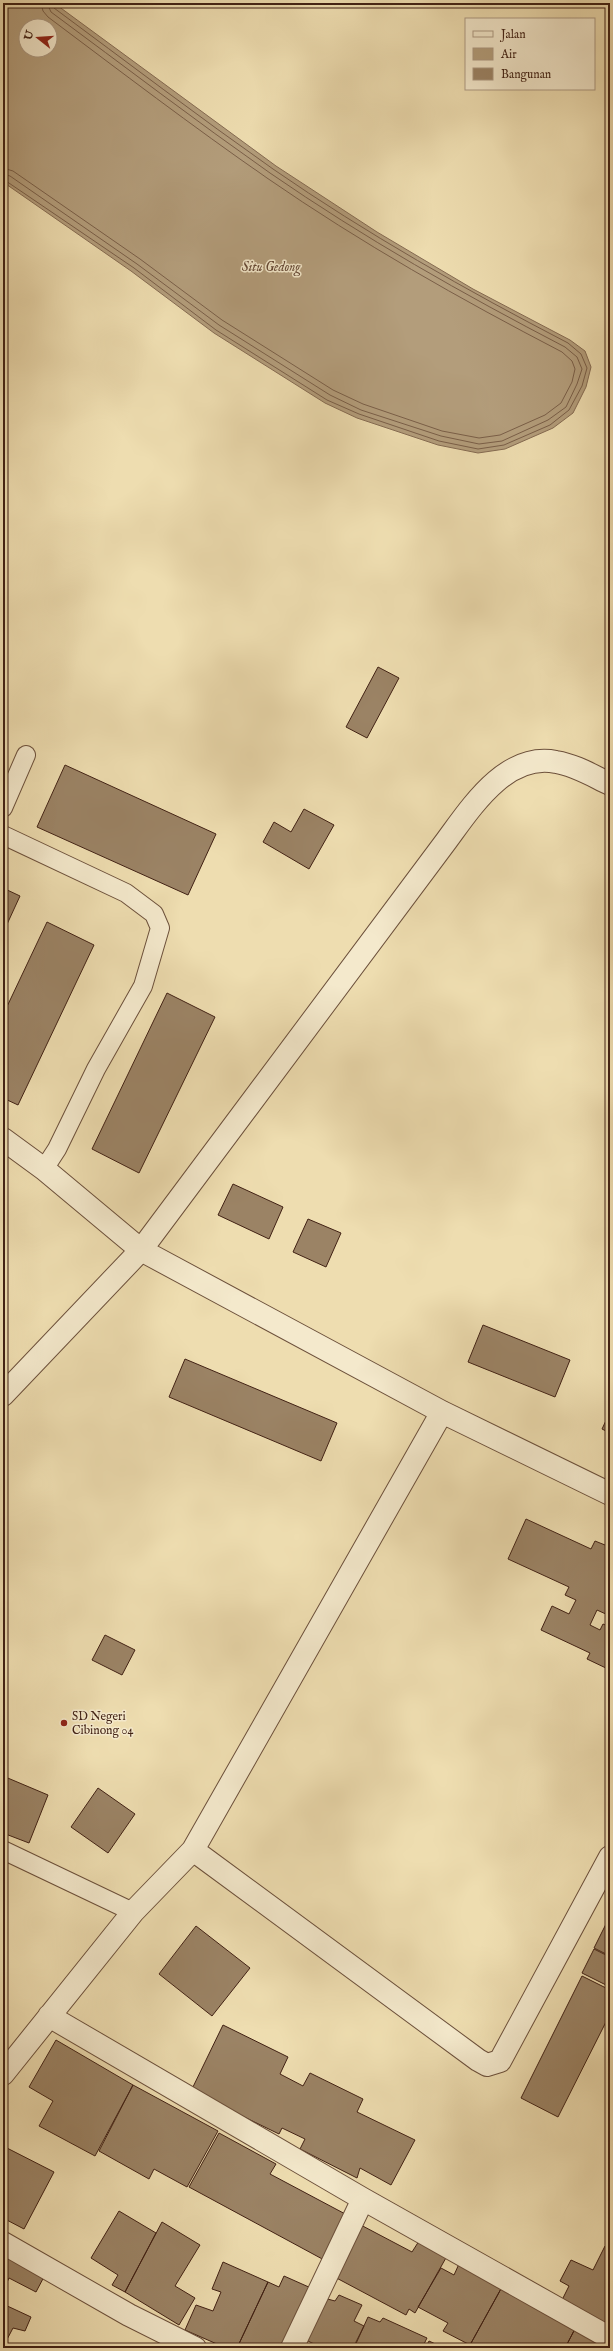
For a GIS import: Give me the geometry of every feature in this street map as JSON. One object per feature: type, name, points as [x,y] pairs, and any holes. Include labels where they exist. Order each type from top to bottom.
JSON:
[{"type":"street","points":[[3,1395],[142,1250],[447,840],[469,811],[494,784],[512,769],[540,760],[557,762],[610,784]]},
{"type":"street","points":[[3,1139],[44,1170],[142,1250],[442,1412],[610,1494]]},
{"type":"street","points":[[3,2074],[133,1912],[194,1850],[442,1412]]},
{"type":"street","points":[[194,1850],[478,2060],[487,2065],[500,2061],[610,1857]]},
{"type":"street","points":[[49,2016],[363,2199],[610,2338]]},
{"type":"street","points":[[292,2348],[363,2199]]},
{"type":"street","points":[[3,2243],[129,2315],[168,2342],[195,2348]]},
{"type":"lane","points":[[3,808],[26,754]]},
{"type":"lane","points":[[3,835],[126,893],[154,914],[160,928],[143,986],[96,1069],[57,1149],[44,1170]]},
{"type":"lane","points":[[3,1850],[133,1912]]},
{"type":"water","name":"Situ Gedong","points":[[3,3],[54,3],[276,166],[377,232],[473,289],[570,340],[585,351],[591,367],[586,387],[573,413],[553,428],[505,449],[478,453],[438,445],[357,418],[325,403],[214,333],[131,271],[3,182]]},
{"type":"building","points":[[378,667],[399,678],[367,738],[346,727]]},
{"type":"building","points":[[65,765],[216,834],[188,895],[37,827]]},
{"type":"building","points":[[304,809],[334,825],[309,869],[263,842],[274,822],[291,832]]},
{"type":"building","points":[[3,888],[20,896],[3,933]]},
{"type":"building","points":[[47,922],[94,945],[18,1105],[3,1098],[3,1015]]},
{"type":"building","points":[[167,993],[215,1017],[139,1173],[92,1149]]},
{"type":"building","points":[[233,1184],[283,1207],[269,1239],[218,1215]]},
{"type":"building","points":[[308,1219],[341,1233],[326,1267],[293,1252]]},
{"type":"building","points":[[483,1325],[570,1360],[555,1397],[468,1362]]},
{"type":"building","points":[[185,1359],[337,1423],[321,1461],[169,1397]]},
{"type":"building","points":[[610,1412],[610,1433],[602,1429]]},
{"type":"building","points":[[526,1519],[591,1549],[595,1541],[610,1547],[610,1610],[608,1615],[597,1610],[590,1625],[600,1630],[603,1624],[610,1627],[608,1669],[587,1659],[590,1653],[541,1630],[552,1606],[569,1614],[576,1600],[565,1595],[569,1587],[508,1559]]},
{"type":"building","points":[[105,1635],[135,1650],[122,1675],[92,1660]]},
{"type":"building","points":[[3,1776],[48,1795],[29,1843],[3,1833]]},
{"type":"building","points":[[98,1788],[135,1814],[108,1853],[71,1827]]},
{"type":"building","points":[[610,1916],[610,1956],[594,1948]]},
{"type":"building","points":[[196,1926],[250,1968],[212,2016],[159,1974]]},
{"type":"building","points":[[594,1949],[610,1957],[610,1987],[582,1973]]},
{"type":"building","points":[[582,1976],[610,1990],[610,2014],[558,2117],[521,2098]]},
{"type":"building","points":[[223,2025],[288,2057],[280,2074],[303,2086],[310,2073],[363,2099],[357,2112],[415,2140],[391,2185],[360,2168],[357,2178],[300,2149],[305,2139],[282,2128],[279,2134],[191,2091]]},
{"type":"building","points":[[56,2040],[133,2085],[95,2156],[39,2126],[53,2101],[29,2087]]},
{"type":"building","points":[[133,2085],[218,2131],[187,2187],[154,2169],[149,2179],[99,2151]]},
{"type":"building","points":[[219,2133],[276,2164],[270,2174],[349,2216],[326,2261],[189,2187]]},
{"type":"building","points":[[3,2146],[54,2172],[24,2229],[3,2218]]},
{"type":"building","points":[[119,2211],[156,2233],[125,2292],[112,2285],[118,2275],[91,2258]]},
{"type":"building","points":[[162,2222],[200,2245],[175,2286],[195,2298],[179,2325],[125,2292]]},
{"type":"building","points":[[357,2223],[412,2252],[419,2241],[447,2256],[415,2313],[409,2309],[406,2315],[329,2274]]},
{"type":"building","points":[[605,2246],[610,2248],[610,2326],[561,2302],[569,2286],[560,2281],[571,2260],[593,2270]]},
{"type":"building","points":[[3,2252],[46,2273],[36,2292],[9,2278],[3,2291]]},
{"type":"building","points":[[223,2262],[268,2282],[237,2348],[226,2348],[185,2330],[196,2305],[213,2311],[221,2292],[212,2289]]},
{"type":"building","points":[[459,2264],[502,2287],[470,2345],[443,2331],[448,2323],[418,2307],[441,2268],[454,2275]]},
{"type":"building","points":[[284,2276],[311,2288],[284,2348],[237,2348],[268,2282],[279,2287]]},
{"type":"building","points":[[502,2287],[577,2325],[565,2348],[477,2348],[470,2345]]},
{"type":"building","points":[[339,2295],[362,2305],[354,2321],[364,2326],[353,2348],[314,2348],[316,2345],[300,2337],[320,2297],[335,2301]]},
{"type":"building","points":[[3,2304],[31,2317],[25,2331],[13,2328],[3,2347]]},
{"type":"building","points":[[368,2317],[380,2322],[383,2318],[427,2338],[422,2348],[354,2348]]},
{"type":"building","points":[[577,2325],[610,2348],[565,2348]]},
{"type":"building","points":[[429,2341],[444,2348],[425,2348]]},
{"type":"place","name":"SD Negeri Cibinong 04","points":[[64,1723]]}]
